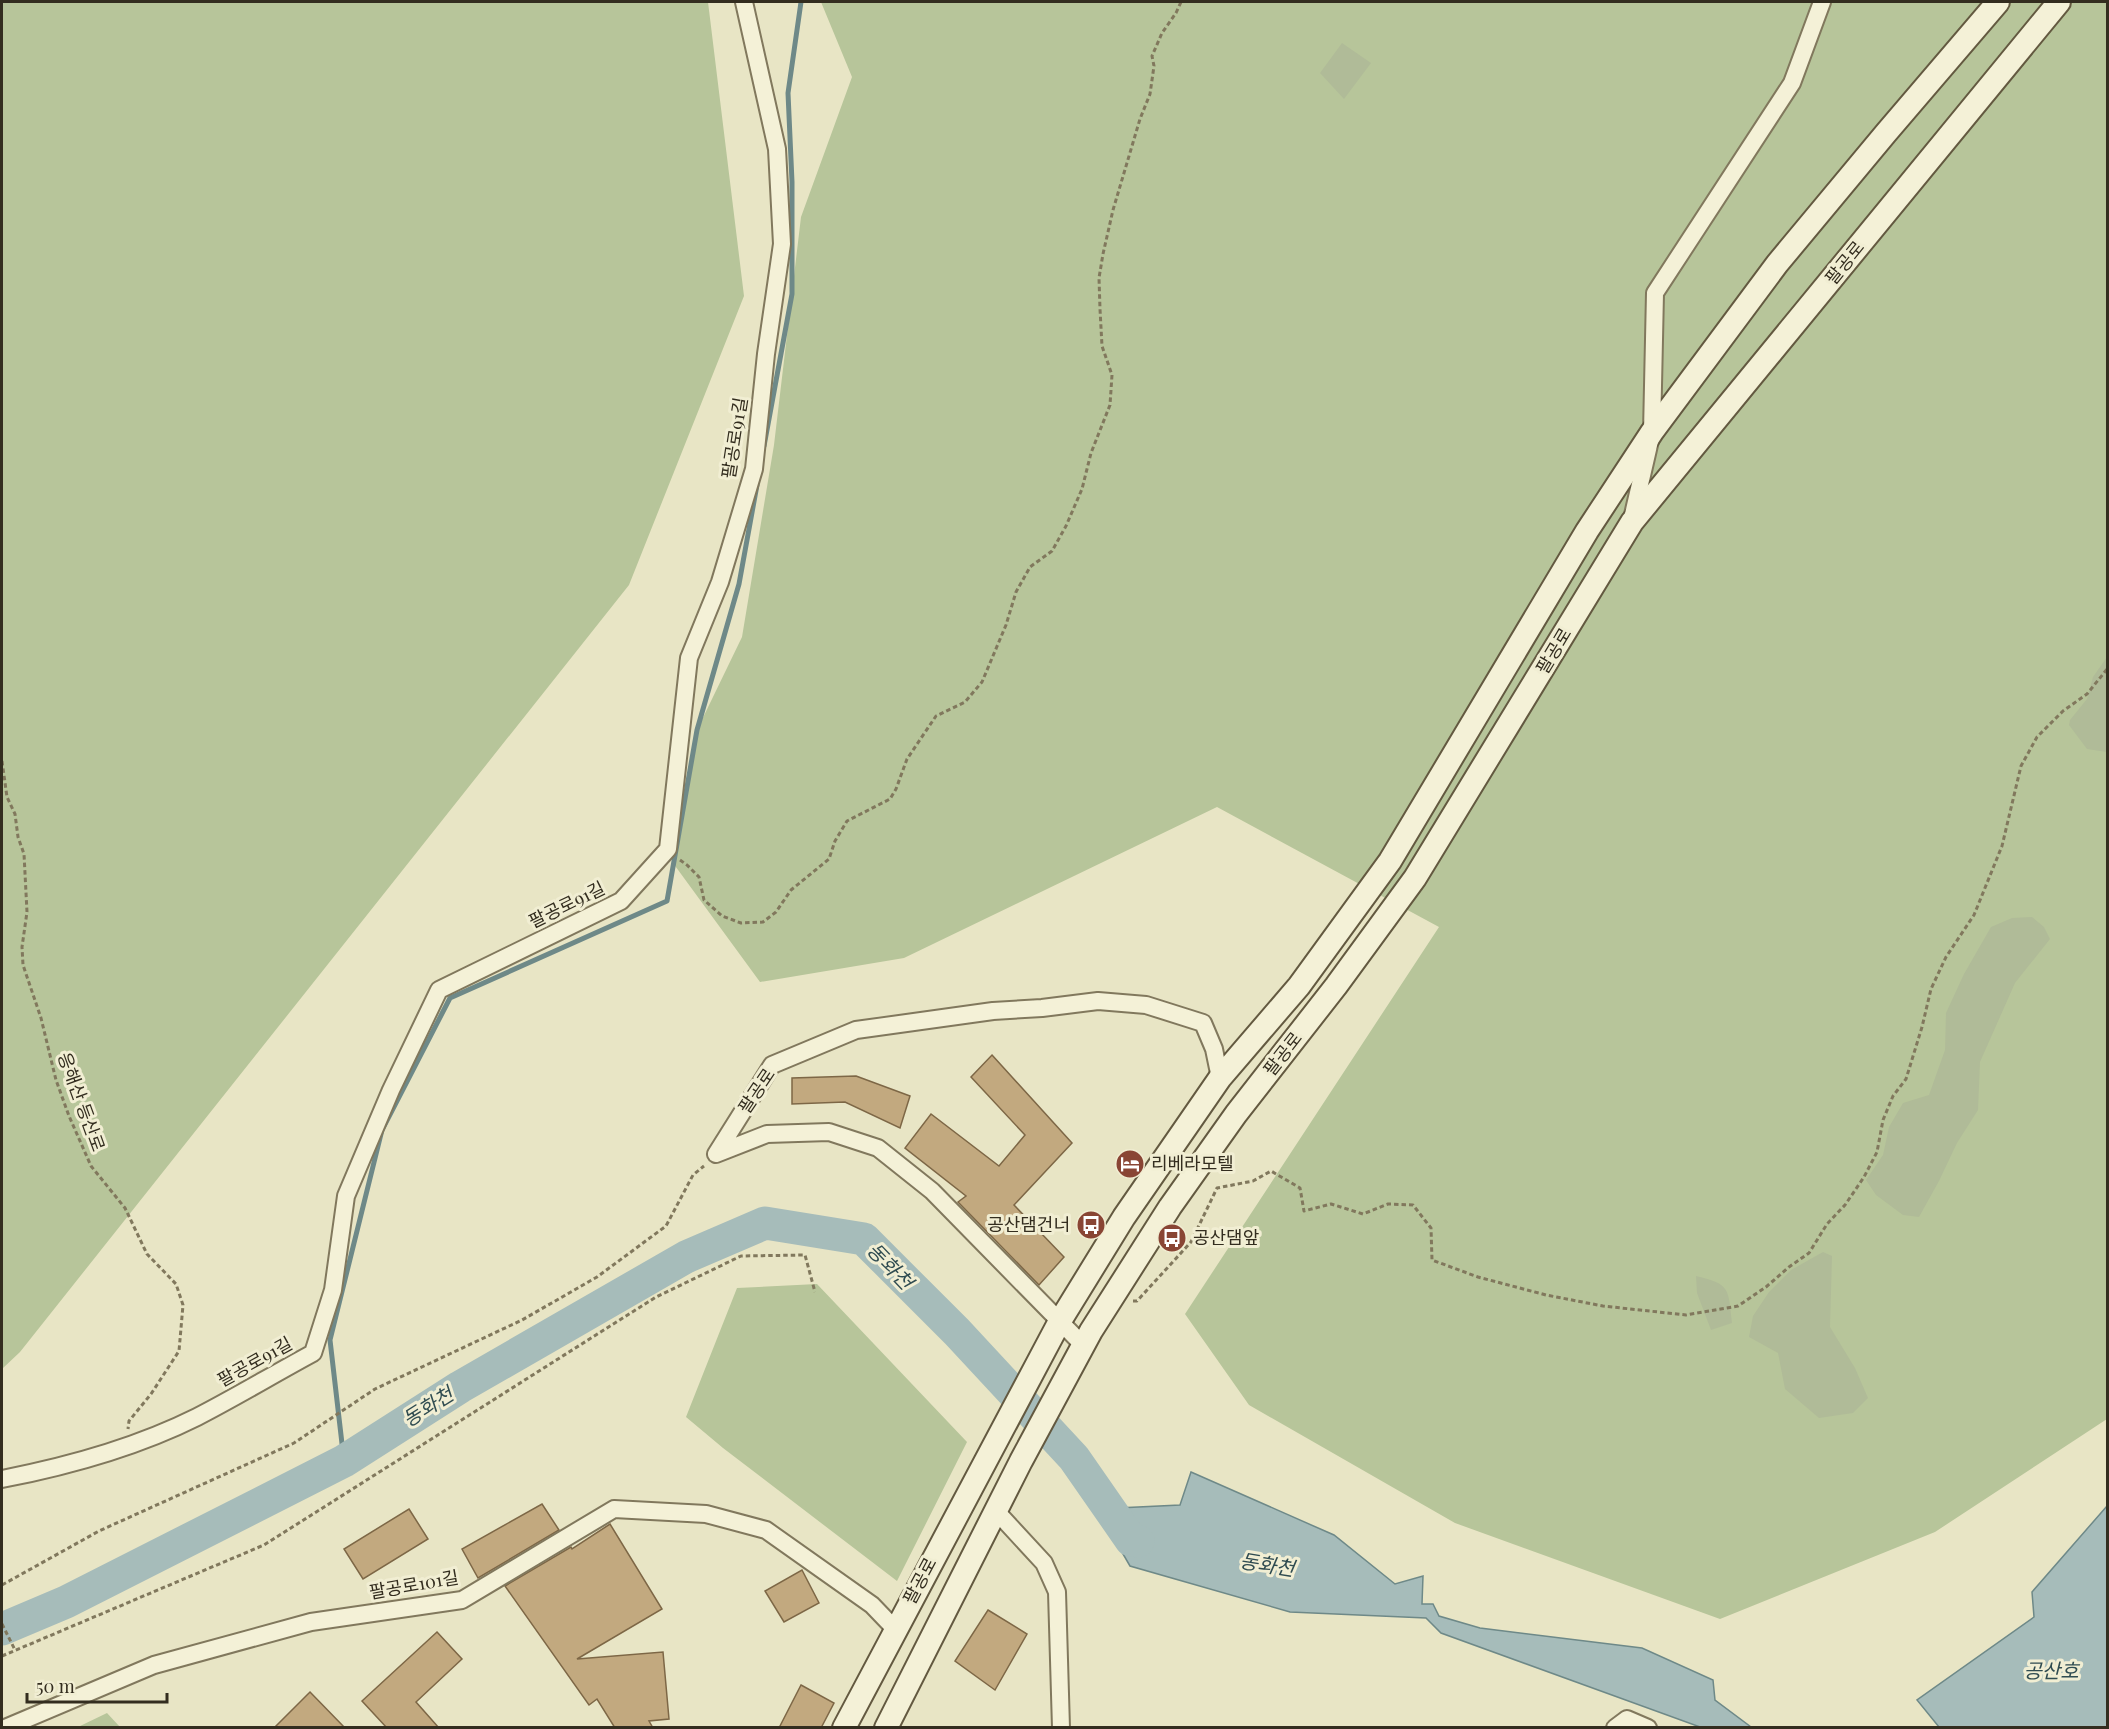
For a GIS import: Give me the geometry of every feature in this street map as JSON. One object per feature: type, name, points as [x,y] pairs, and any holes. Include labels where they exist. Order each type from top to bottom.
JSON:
[{"type":"main road","name":"팔공로","points":[[844,1728],[1060,1321],[1124,1216],[1220,1078],[1299,986],[1390,861],[1587,531],[1652,432],[1777,264],[1998,2]]},
{"type":"main road","name":"팔공로","points":[[886,1728],[1021,1461],[1083,1345],[1196,1170],[1415,878],[1632,522],[2059,2]]},
{"type":"street","name":"팔공로91길","points":[[2,1479],[59,1468],[125,1448],[196,1418],[313,1353],[333,1290],[346,1196],[391,1090],[439,990],[621,901],[668,849],[690,658],[720,582],[754,469],[766,354],[782,244],[777,148],[744,2]]},
{"type":"street","points":[[1632,522],[1652,432],[1655,293],[1792,83],[1822,2]]},
{"type":"street","name":"팔공로","points":[[716,1154],[772,1065],[856,1030],[993,1011],[1098,1001],[1146,1005],[1203,1023],[1214,1049],[1220,1078]]},
{"type":"street","name":"팔공로","points":[[716,1154],[767,1134],[829,1132],[878,1148],[932,1191],[1060,1321]]},
{"type":"street","points":[[1060,1321],[1083,1345]]},
{"type":"street","name":"팔공로101길","points":[[5,1728],[154,1665],[311,1622],[462,1600],[614,1509],[706,1514],[766,1530],[872,1605],[895,1629]]},
{"type":"street","points":[[996,1511],[1044,1563],[1057,1592],[1062,1728]]},
{"type":"street","points":[[1615,1728],[1627,1719],[1648,1728]]},
{"type":"path","points":[[687,865],[699,878],[704,900],[722,916],[741,923],[763,922],[776,912],[791,890],[829,859],[847,821],[890,800],[907,759],[936,716],[965,702],[982,682],[1030,567],[1052,551],[1066,526],[1082,489],[1091,453],[1110,405],[1112,375],[1101,346],[1100,278],[1104,254],[1113,210],[1140,119],[1150,94],[1154,66],[1152,56],[1162,33],[1181,2]]},
{"type":"path","points":[[1128,1300],[1137,1301],[1191,1242],[1217,1188],[1252,1181],[1271,1171],[1300,1188],[1304,1211],[1331,1204],[1363,1214],[1388,1204],[1413,1205],[1431,1228],[1432,1260],[1516,1289],[1603,1306],[1686,1315],[1738,1306],[1809,1253],[1827,1224],[1845,1205],[1863,1177],[1877,1152],[1883,1120],[1893,1096],[1906,1079],[1931,989],[1946,957],[1982,900],[2002,846],[2021,766],[2037,737],[2063,711],[2087,694],[2108,668]]},
{"type":"path","name":"응해산 등산로","points":[[2,761],[7,797],[15,813],[18,837],[24,854],[27,912],[22,947],[23,966],[41,1018],[56,1080],[91,1166],[124,1208],[147,1254],[177,1284],[183,1305],[179,1352],[151,1394],[129,1421],[125,1448]]},
{"type":"path","points":[[2,1585],[99,1531],[294,1443],[375,1389],[522,1320],[597,1277],[666,1226],[693,1175],[716,1154]]},
{"type":"path","points":[[2,1656],[264,1545],[656,1297],[741,1256],[805,1255],[815,1292]]},
{"type":"path","points":[[2,1624],[15,1650]]},
{"type":"green space","points":[[2,2],[708,2],[744,296],[629,585],[20,1352],[2,1369]]},
{"type":"green space","points":[[821,2],[2107,2],[2107,1419],[1935,1532],[1720,1619],[1455,1523],[1249,1405],[1185,1314],[1439,927],[1217,807],[904,958],[760,982],[673,863],[697,730],[742,637],[774,445],[801,217],[852,77]]},
{"type":"green space","points":[[1342,43],[1371,63],[1344,99],[1320,73]]},
{"type":"green space","points":[[2107,657],[2107,752],[2087,749],[2069,725],[2070,720],[2087,699],[2093,677]]},
{"type":"green space","points":[[2032,917],[2044,927],[2050,939],[2015,983],[1980,1062],[1978,1110],[1957,1143],[1919,1217],[1903,1215],[1876,1195],[1866,1180],[1883,1155],[1889,1127],[1903,1103],[1929,1095],[1945,1050],[1946,1013],[1964,974],[1991,927],[2012,918]]},
{"type":"green space","points":[[1823,1252],[1832,1256],[1830,1327],[1855,1368],[1868,1398],[1853,1413],[1819,1418],[1785,1389],[1778,1353],[1749,1337],[1753,1316],[1769,1292],[1791,1270]]},
{"type":"green space","points":[[1696,1276],[1716,1282],[1726,1290],[1732,1323],[1711,1330],[1697,1293]]},
{"type":"green space","points":[[817,1284],[967,1442],[897,1581],[686,1417],[737,1288]]},
{"type":"green space","points":[[107,1713],[120,1727],[78,1727]]},
{"type":"water","points":[[1191,1472],[1334,1535],[1395,1584],[1423,1576],[1422,1604],[1433,1604],[1439,1616],[1480,1628],[1642,1648],[1713,1680],[1715,1700],[1751,1727],[1700,1727],[1441,1633],[1426,1618],[1290,1612],[1130,1566],[1097,1509],[1180,1505]]},
{"type":"water","name":"공산호","points":[[2107,1506],[2107,1727],[1939,1727],[1917,1700],[2034,1617],[2032,1592]]},
{"type":"building","points":[[992,1055],[1072,1143],[1014,1205],[1064,1257],[1039,1285],[958,1202],[966,1196],[905,1148],[931,1114],[999,1166],[1025,1135],[971,1077]]},
{"type":"building","points":[[856,1076],[910,1096],[900,1128],[845,1102],[792,1104],[792,1078]]},
{"type":"building","points":[[542,1504],[559,1530],[478,1578],[462,1549]]},
{"type":"building","points":[[409,1509],[428,1539],[363,1579],[344,1549]]},
{"type":"building","points":[[610,1524],[662,1609],[577,1659],[663,1652],[669,1719],[649,1721],[653,1728],[615,1728],[597,1699],[589,1705],[505,1586],[571,1547],[572,1549]]},
{"type":"building","points":[[802,1570],[819,1603],[784,1622],[765,1591]]},
{"type":"building","points":[[988,1610],[1027,1634],[995,1690],[955,1661]]},
{"type":"building","points":[[437,1632],[462,1659],[416,1702],[439,1728],[387,1728],[362,1701]]},
{"type":"building","points":[[801,1685],[834,1703],[821,1728],[779,1728]]},
{"type":"building","points":[[310,1692],[345,1728],[274,1728]]},
{"type":"waterway","points":[[764,446],[792,294],[792,182],[788,93],[801,2]]},
{"type":"waterway","points":[[344,1461],[330,1340],[382,1130],[450,998],[667,901],[697,730],[739,584],[757,485]]},
{"type":"waterway","name":"동화천","points":[[2,1629],[66,1602],[344,1461],[460,1387],[686,1257],[765,1223],[864,1239],[957,1332],[1074,1458],[1131,1540],[1138,1541]]},
{"type":"place","name":"리베라모텔","points":[[1130,1164]]},
{"type":"place","name":"공산댐건너","points":[[1091,1225]]},
{"type":"place","name":"공산댐앞","points":[[1172,1238]]}]
